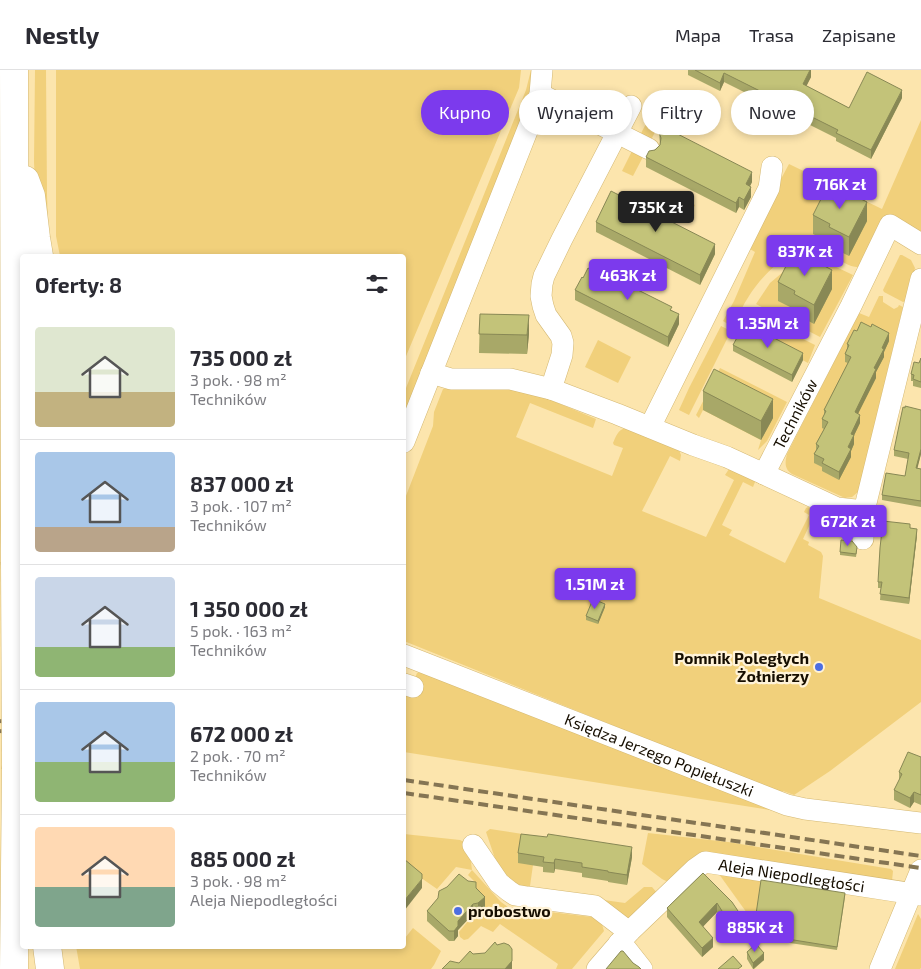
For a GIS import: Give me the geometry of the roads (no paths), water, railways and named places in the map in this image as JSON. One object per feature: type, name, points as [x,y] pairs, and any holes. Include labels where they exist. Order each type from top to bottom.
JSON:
[{"type":"highway","points":[[14,70],[12,573],[16,768],[19,808],[14,969]]},
{"type":"highway","points":[[14,153],[31,196],[40,254]]},
{"type":"highway","points":[[47,949],[50,969]]},
{"type":"street","points":[[540,90],[542,70]]},
{"type":"street","points":[[406,437],[526,135]]},
{"type":"street","points":[[551,389],[562,355],[563,344],[561,336],[546,315],[541,296],[544,276],[615,135]]},
{"type":"street","points":[[620,135],[649,150]]},
{"type":"street","points":[[650,427],[770,188],[772,168]]},
{"type":"street","name":"Techników","points":[[764,474],[851,306],[890,225],[921,244]]},
{"type":"street","points":[[863,539],[864,512],[921,279]]},
{"type":"street","points":[[431,373],[451,379],[510,379],[551,389],[727,457],[837,508],[864,512]]},
{"type":"street","name":"Księdza Jerzego Popiełuszki","points":[[406,656],[787,805],[921,823]]},
{"type":"street","points":[[473,845],[500,883],[515,895],[595,906],[624,937],[627,950],[642,969]]},
{"type":"street","name":"Aleja Niepodległości","points":[[596,969],[624,937],[695,869],[705,862],[916,894]]},
{"type":"street","points":[[880,969],[916,894],[921,870]]},
{"type":"railway","points":[[0,721],[20,724]]},
{"type":"railway","points":[[0,731],[20,734]]},
{"type":"railway","points":[[406,780],[921,856]]},
{"type":"railway","points":[[406,793],[921,868]]},
{"type":"place","name":"Pomnik Poległych Żołnierzy","points":[[819,667]]},
{"type":"place","name":"probostwo","points":[[458,911]]}]
